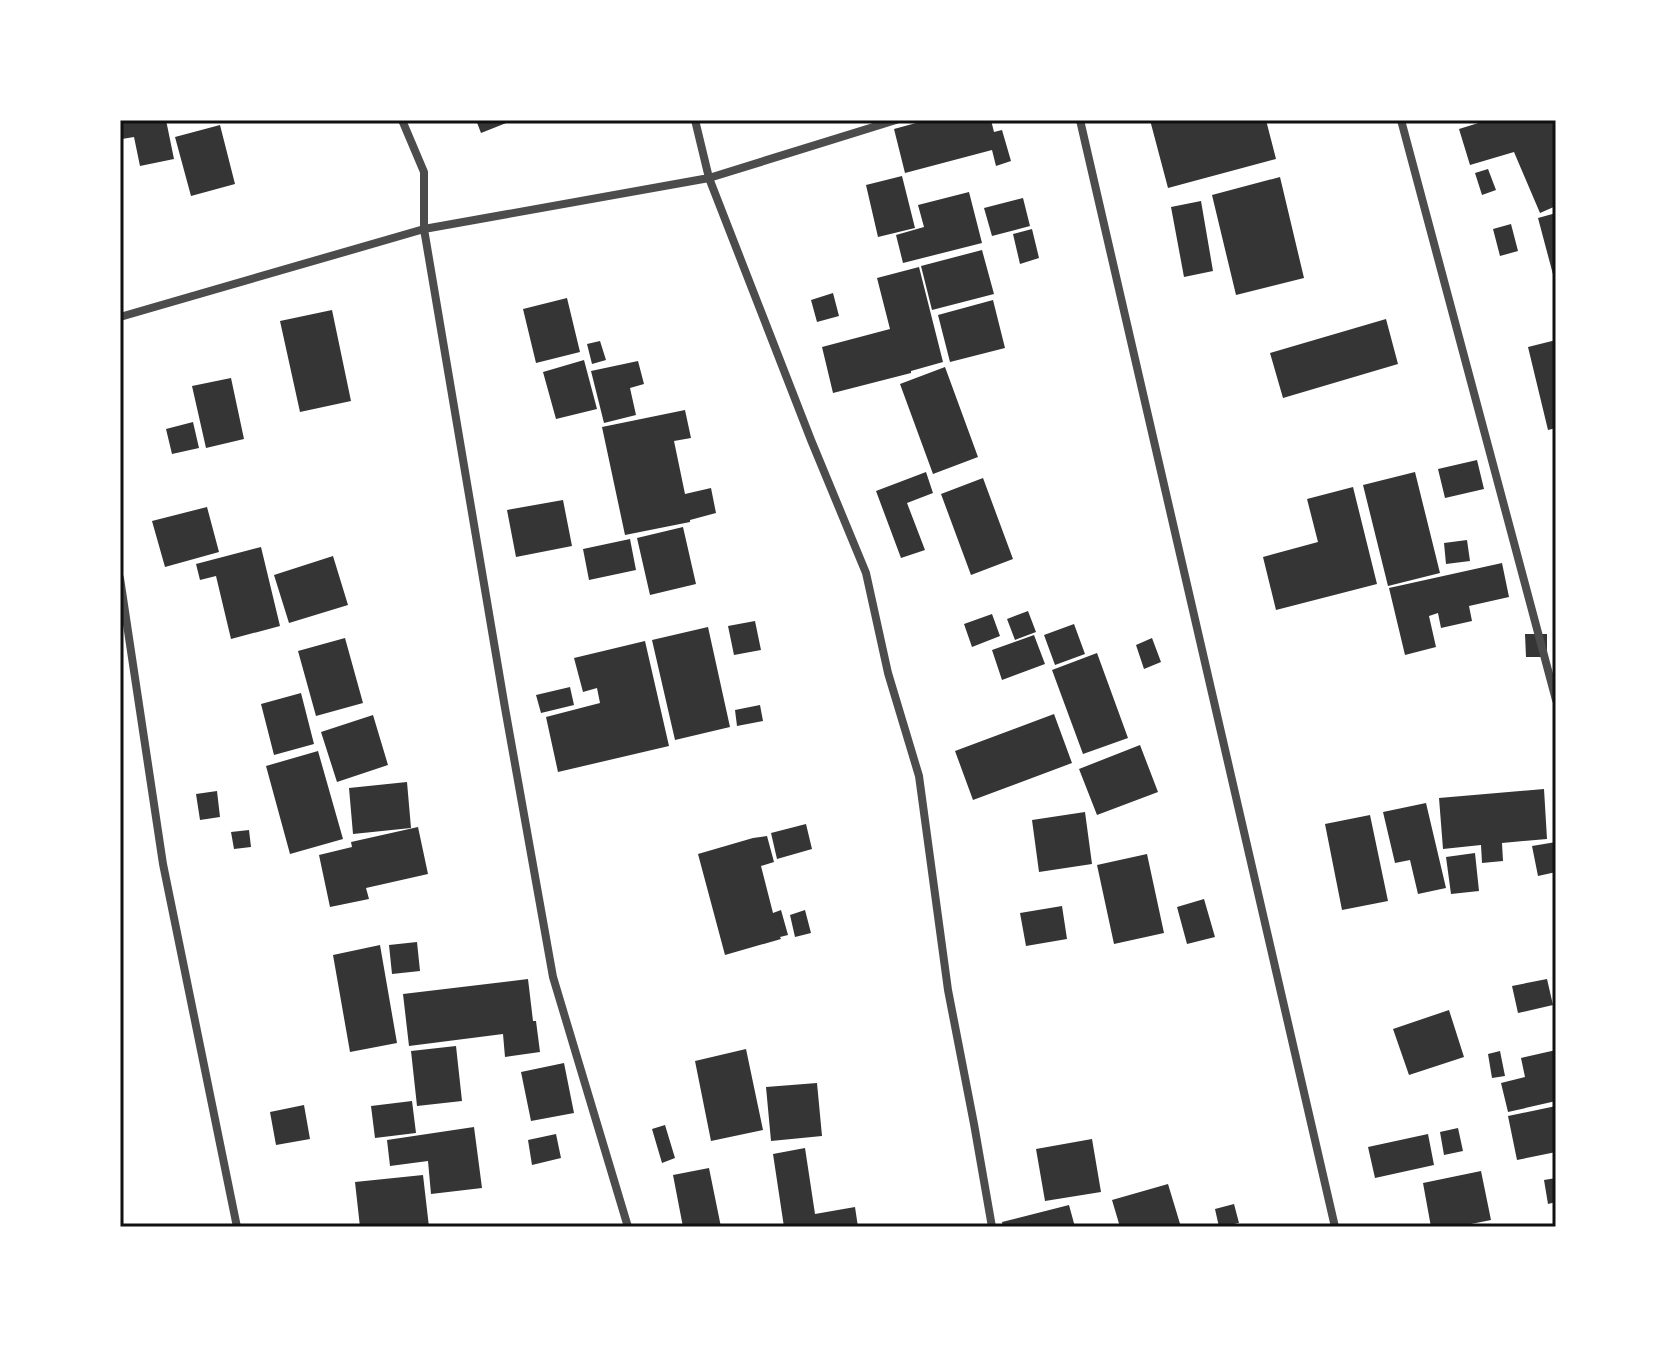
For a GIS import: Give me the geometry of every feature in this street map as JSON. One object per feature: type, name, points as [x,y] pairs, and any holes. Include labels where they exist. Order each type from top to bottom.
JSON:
[{"type":"street","points":[[402,120],[424,172],[424,229],[553,977],[628,1227]]},
{"type":"street","points":[[695,120],[709,178],[866,573],[888,673],[919,776],[948,990],[992,1227]]},
{"type":"street","points":[[120,317],[424,229],[709,178],[896,120]]},
{"type":"street","points":[[1080,120],[1335,1227]]},
{"type":"street","points":[[1401,120],[1556,700]]},
{"type":"street","points":[[120,578],[163,864],[237,1227]]},
{"type":"building","points":[[120,120],[166,120],[174,159],[140,166],[134,137],[122,139]]},
{"type":"building","points":[[476,120],[514,120],[481,133]]},
{"type":"building","points":[[927,120],[991,120],[994,132],[1002,130],[1011,161],[996,166],[992,150],[905,173],[894,129]]},
{"type":"building","points":[[1150,120],[1266,120],[1276,159],[1168,188]]},
{"type":"building","points":[[1488,120],[1556,120],[1556,206],[1540,213],[1514,152],[1470,165],[1459,129]]},
{"type":"building","points":[[220,125],[235,184],[191,196],[175,137]]},
{"type":"building","points":[[1488,169],[1496,190],[1482,195],[1475,173]]},
{"type":"building","points":[[902,176],[915,228],[878,237],[866,185]]},
{"type":"building","points":[[1280,177],[1304,278],[1236,295],[1212,195]]},
{"type":"building","points":[[969,192],[982,243],[903,263],[896,235],[924,227],[918,205]]},
{"type":"building","points":[[1023,198],[1030,226],[992,236],[984,208]]},
{"type":"building","points":[[1201,201],[1213,271],[1184,277],[1171,207]]},
{"type":"building","points":[[1556,213],[1556,282],[1555,282],[1538,218]]},
{"type":"building","points":[[1511,224],[1518,251],[1500,256],[1493,229]]},
{"type":"building","points":[[1032,229],[1039,258],[1020,264],[1013,234]]},
{"type":"building","points":[[982,250],[994,294],[932,310],[921,266]]},
{"type":"building","points":[[919,267],[943,362],[833,393],[822,347],[890,329],[877,278]]},
{"type":"building","points":[[833,293],[839,316],[817,322],[811,300]]},
{"type":"building","points":[[567,298],[580,352],[536,363],[523,309]]},
{"type":"building","points":[[993,300],[1005,348],[950,362],[938,315]]},
{"type":"building","points":[[332,310],[351,401],[300,412],[280,321]]},
{"type":"building","points":[[1386,319],[1398,364],[1283,398],[1270,353]]},
{"type":"building","points":[[1556,340],[1556,428],[1548,430],[1528,347]]},
{"type":"building","points":[[600,341],[606,360],[592,364],[587,344]]},
{"type":"building","points":[[584,360],[597,409],[556,419],[543,372]]},
{"type":"building","points":[[638,361],[644,384],[630,388],[636,415],[604,423],[591,371]]},
{"type":"building","points":[[945,367],[978,457],[933,474],[900,384]]},
{"type":"building","points":[[231,378],[244,439],[206,448],[192,386]]},
{"type":"building","points":[[685,410],[691,438],[674,441],[685,494],[711,488],[716,513],[690,522],[625,535],[602,427]]},
{"type":"building","points":[[193,422],[199,448],[172,454],[166,429]]},
{"type":"building","points":[[1477,460],[1484,489],[1445,498],[1438,469]]},
{"type":"building","points":[[926,472],[933,493],[907,503],[925,550],[901,558],[876,491]]},
{"type":"building","points":[[1415,472],[1440,573],[1388,586],[1363,485]]},
{"type":"building","points":[[983,478],[1013,559],[971,575],[941,494]]},
{"type":"building","points":[[1353,487],[1377,584],[1276,610],[1263,557],[1318,542],[1307,499]]},
{"type":"building","points":[[563,500],[572,546],[516,557],[507,510]]},
{"type":"building","points":[[207,507],[219,552],[165,567],[152,521]]},
{"type":"building","points":[[683,527],[696,584],[650,595],[637,538]]},
{"type":"building","points":[[630,539],[636,570],[589,580],[583,549]]},
{"type":"building","points":[[1467,540],[1470,561],[1446,564],[1444,543]]},
{"type":"building","points":[[261,547],[280,626],[231,639],[216,576],[200,580],[196,564]]},
{"type":"building","points":[[333,556],[348,605],[289,623],[274,575]]},
{"type":"building","points":[[1502,563],[1509,597],[1469,606],[1472,621],[1441,628],[1438,613],[1429,616],[1436,647],[1405,655],[1389,588]]},
{"type":"building","points":[[1028,611],[1036,632],[1015,640],[1007,619]]},
{"type":"building","points":[[992,614],[1000,636],[972,647],[964,624]]},
{"type":"building","points":[[755,621],[761,650],[734,655],[728,626]]},
{"type":"building","points":[[1074,624],[1085,654],[1055,665],[1044,635]]},
{"type":"building","points":[[708,627],[730,727],[675,740],[652,640]]},
{"type":"building","points":[[1525,634],[1547,634],[1547,657],[1526,657]]},
{"type":"building","points":[[1034,635],[1045,664],[1002,680],[992,650]]},
{"type":"building","points":[[345,638],[363,703],[316,716],[298,651]]},
{"type":"building","points":[[1152,638],[1161,662],[1144,669],[1136,645]]},
{"type":"building","points":[[645,641],[669,746],[558,772],[546,717],[600,703],[597,688],[583,692],[574,658]]},
{"type":"building","points":[[1097,653],[1128,738],[1083,754],[1052,670]]},
{"type":"building","points":[[570,687],[574,705],[541,713],[536,695]]},
{"type":"building","points":[[301,693],[314,744],[274,755],[261,704]]},
{"type":"building","points":[[760,705],[763,721],[737,726],[735,710]]},
{"type":"building","points":[[1054,714],[1072,763],[973,800],[955,751]]},
{"type":"building","points":[[373,715],[388,765],[337,782],[321,732]]},
{"type":"building","points":[[1140,745],[1158,792],[1097,815],[1079,769]]},
{"type":"building","points":[[318,751],[343,839],[290,854],[266,766]]},
{"type":"building","points":[[407,782],[411,828],[353,834],[349,788]]},
{"type":"building","points":[[1544,789],[1547,839],[1502,843],[1503,861],[1482,863],[1481,845],[1443,849],[1439,798]]},
{"type":"building","points":[[217,791],[220,817],[200,820],[196,794]]},
{"type":"building","points":[[1426,803],[1446,888],[1418,894],[1410,860],[1395,863],[1383,812]]},
{"type":"building","points":[[1085,812],[1092,864],[1039,872],[1032,820]]},
{"type":"building","points":[[1370,815],[1388,901],[1342,910],[1325,824]]},
{"type":"building","points":[[806,824],[812,849],[777,859],[771,833]]},
{"type":"building","points":[[418,827],[428,874],[366,888],[369,899],[330,907],[319,855],[352,847],[351,842]]},
{"type":"building","points":[[249,830],[251,847],[234,849],[231,832]]},
{"type":"building","points":[[767,836],[774,862],[761,866],[773,913],[781,910],[788,935],[725,955],[698,854]]},
{"type":"building","points":[[1556,842],[1556,872],[1538,876],[1532,846]]},
{"type":"building","points":[[1475,853],[1479,891],[1451,894],[1446,857]]},
{"type":"building","points":[[1147,854],[1164,933],[1114,944],[1097,865]]},
{"type":"building","points":[[1204,899],[1215,937],[1187,944],[1177,907]]},
{"type":"building","points":[[1062,906],[1067,939],[1026,946],[1020,913]]},
{"type":"building","points":[[805,910],[811,933],[795,937],[790,915]]},
{"type":"building","points":[[417,942],[420,971],[392,974],[389,945]]},
{"type":"building","points":[[380,945],[397,1043],[350,1052],[333,955]]},
{"type":"building","points":[[528,979],[540,1052],[505,1057],[503,1034],[409,1046],[403,994]]},
{"type":"building","points":[[1547,979],[1553,1005],[1518,1013],[1512,986]]},
{"type":"building","points":[[1449,1010],[1464,1057],[1409,1075],[1393,1029]]},
{"type":"building","points":[[456,1046],[462,1101],[417,1106],[411,1051]]},
{"type":"building","points":[[746,1049],[763,1130],[711,1141],[695,1061]]},
{"type":"building","points":[[1556,1050],[1556,1101],[1508,1112],[1501,1083],[1525,1077],[1521,1058]]},
{"type":"building","points":[[1500,1051],[1505,1076],[1492,1078],[1488,1054]]},
{"type":"building","points":[[564,1063],[574,1113],[531,1121],[521,1072]]},
{"type":"building","points":[[817,1083],[822,1136],[771,1141],[766,1087]]},
{"type":"building","points":[[412,1101],[416,1133],[375,1138],[371,1106]]},
{"type":"building","points":[[304,1105],[310,1139],[276,1145],[270,1112]]},
{"type":"building","points":[[1556,1106],[1556,1152],[1517,1160],[1508,1116]]},
{"type":"building","points":[[665,1125],[675,1158],[662,1163],[652,1129]]},
{"type":"building","points":[[474,1127],[482,1188],[431,1194],[428,1161],[390,1166],[387,1140]]},
{"type":"building","points":[[1458,1128],[1463,1151],[1444,1155],[1440,1132]]},
{"type":"building","points":[[556,1134],[561,1158],[532,1165],[528,1140]]},
{"type":"building","points":[[1428,1134],[1434,1165],[1375,1178],[1368,1147]]},
{"type":"building","points":[[1092,1139],[1101,1192],[1045,1201],[1036,1149]]},
{"type":"building","points":[[805,1148],[815,1214],[855,1207],[858,1227],[784,1227],[773,1154]]},
{"type":"building","points":[[709,1168],[721,1227],[683,1227],[673,1175]]},
{"type":"building","points":[[1481,1171],[1491,1220],[1456,1227],[1431,1227],[1423,1183]]},
{"type":"building","points":[[423,1175],[429,1227],[360,1227],[355,1182]]},
{"type":"building","points":[[1556,1178],[1556,1202],[1548,1204],[1544,1180]]},
{"type":"building","points":[[1168,1184],[1181,1227],[1120,1227],[1112,1200]]},
{"type":"building","points":[[1234,1204],[1239,1223],[1219,1227],[1215,1209]]},
{"type":"building","points":[[1069,1205],[1075,1227],[1003,1227],[1002,1222]]}]
